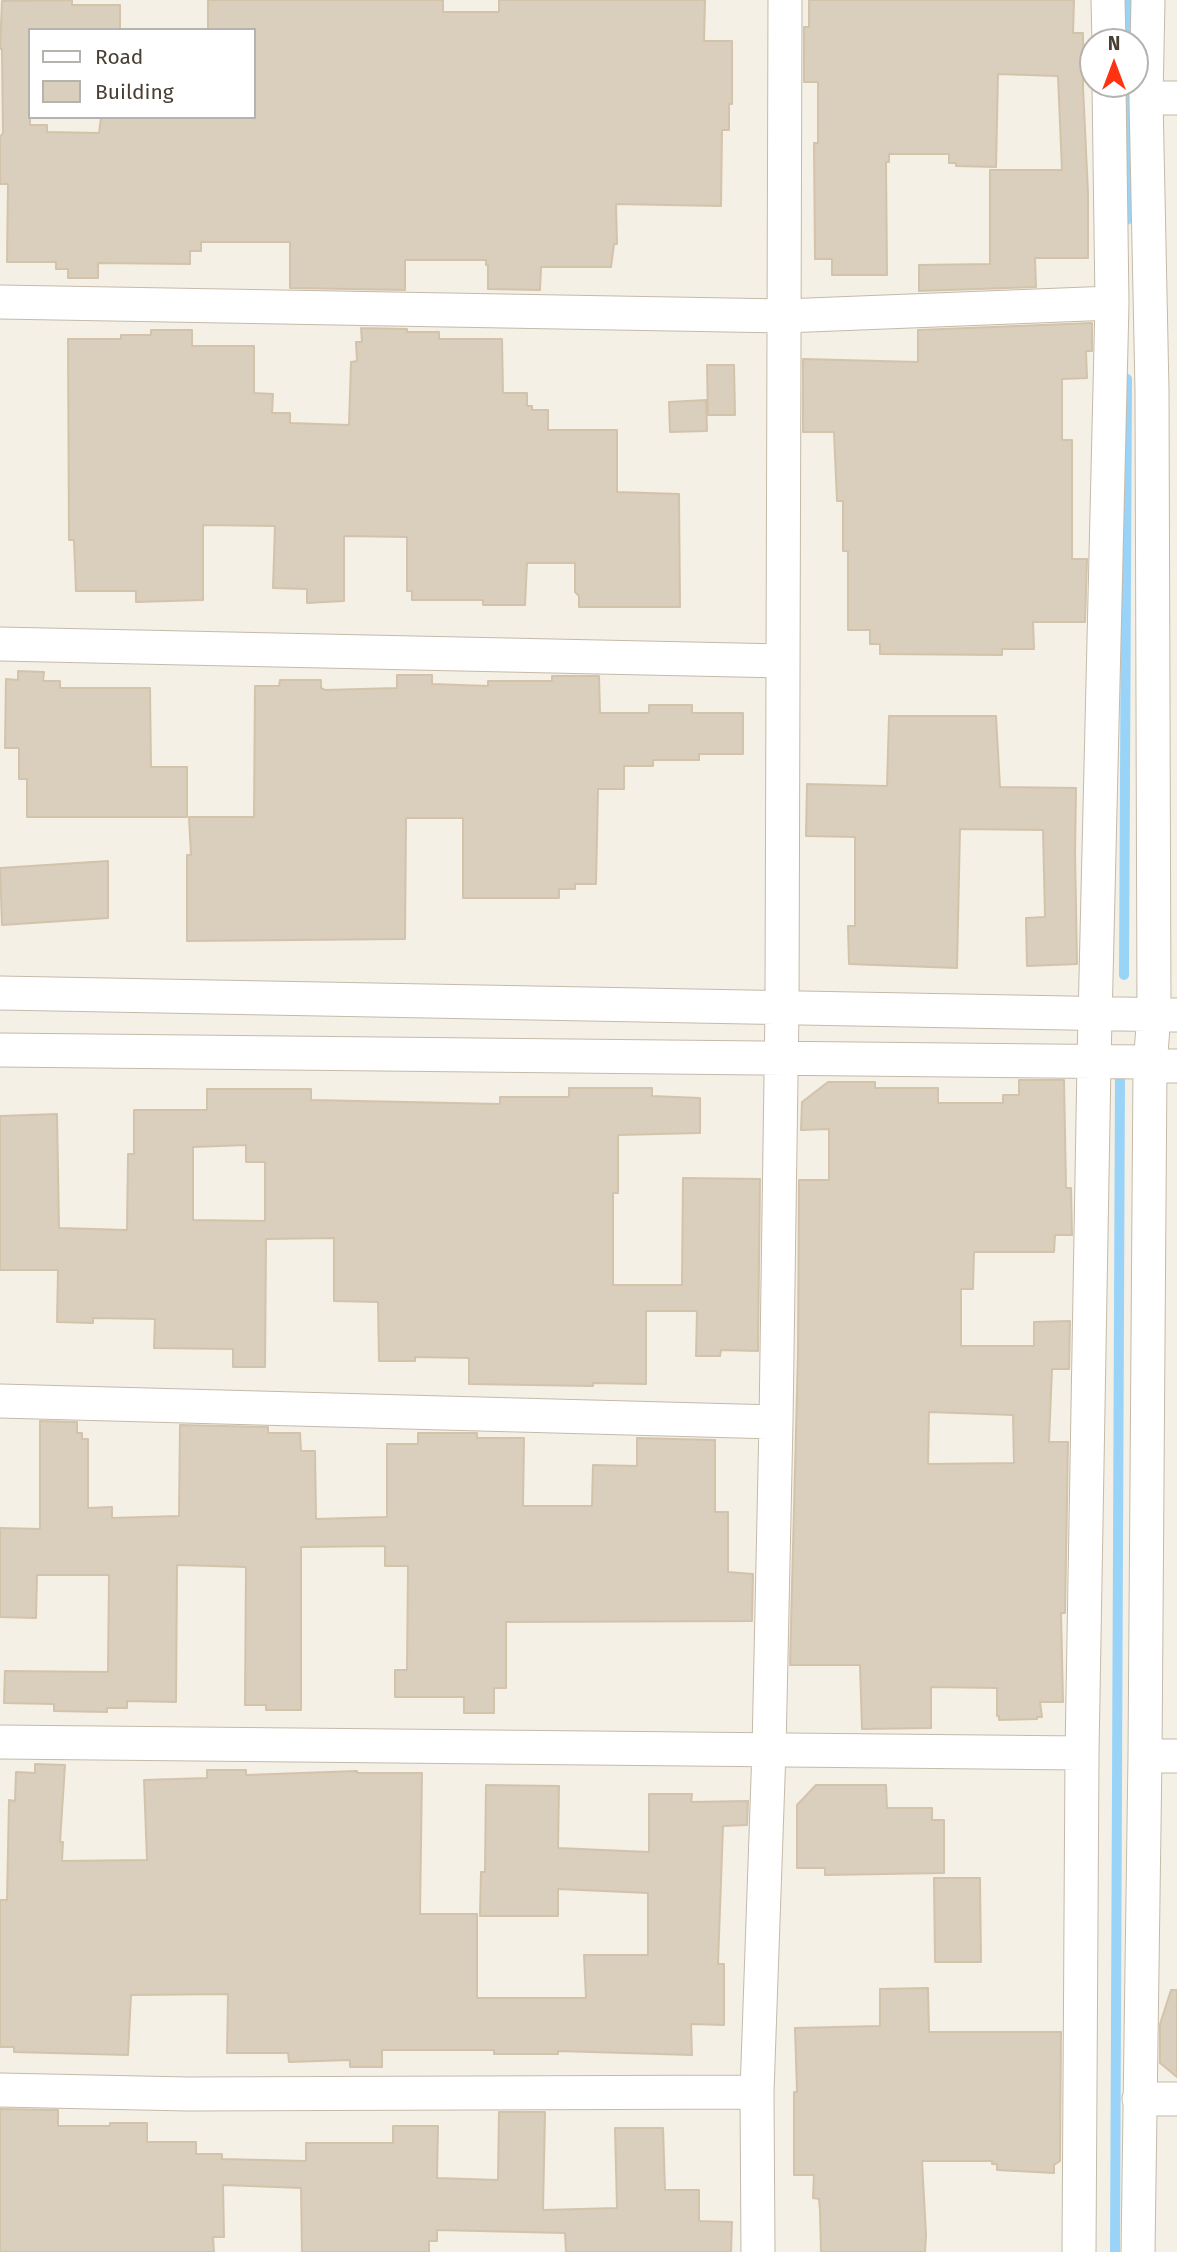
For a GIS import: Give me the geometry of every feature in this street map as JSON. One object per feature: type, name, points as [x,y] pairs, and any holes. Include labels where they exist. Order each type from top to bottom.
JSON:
[{"type":"street","points":[[758,2252],[757,2092],[769,1750],[782,1008],[785,0]]},
{"type":"street","points":[[1108,0],[1109,28]]},
{"type":"street","points":[[1138,2252],[1139,2099],[1161,1756],[1163,1066],[1166,1015],[1165,391],[1161,98],[1148,0]]},
{"type":"street","points":[[1080,2252],[1082,1753],[1094,1062],[1112,303],[1109,98]]},
{"type":"street","points":[[0,302],[784,316],[1112,303]]},
{"type":"street","points":[[0,644],[783,661]]},
{"type":"street","points":[[0,993],[1166,1015]]},
{"type":"street","points":[[0,1050],[1142,1062],[1163,1066]]},
{"type":"street","points":[[0,1401],[776,1422]]},
{"type":"street","points":[[0,1742],[1082,1753]]},
{"type":"street","points":[[0,2090],[188,2094],[757,2092]]},
{"type":"street","points":[[1139,2099],[1177,2099]]},
{"type":"building","points":[[72,0],[72,5],[120,5],[120,28],[28,28],[30,125],[47,125],[47,132],[99,133],[101,119],[256,119],[256,28],[208,28],[208,0],[443,0],[443,12],[499,12],[499,0],[705,0],[704,41],[732,41],[732,104],[729,104],[729,130],[722,130],[721,206],[616,204],[617,244],[614,244],[611,267],[541,267],[540,290],[488,289],[486,260],[405,260],[405,290],[290,288],[290,242],[201,242],[201,251],[190,251],[190,264],[98,263],[98,278],[68,278],[68,269],[56,269],[56,262],[7,262],[8,184],[0,184],[0,137],[3,133],[0,49],[2,1]]},
{"type":"building","points":[[809,0],[1074,0],[1073,33],[1079,33],[1079,98],[1084,98],[1088,258],[1035,258],[1036,287],[919,291],[919,265],[990,264],[990,170],[1062,170],[1058,76],[998,74],[996,167],[956,166],[956,163],[949,163],[949,154],[889,154],[889,162],[886,162],[887,275],[832,275],[832,259],[815,259],[814,143],[818,143],[818,82],[804,82],[804,27],[809,27]]},
{"type":"building","points":[[1092,323],[1092,351],[1086,351],[1087,378],[1062,379],[1062,440],[1072,440],[1072,559],[1087,559],[1085,622],[1033,622],[1034,649],[1002,649],[1002,655],[880,654],[880,644],[870,644],[870,630],[848,630],[848,551],[843,551],[843,501],[837,501],[834,432],[803,432],[803,359],[918,362],[918,330]]},
{"type":"building","points":[[361,328],[439,332],[439,339],[502,339],[503,393],[527,393],[527,406],[532,406],[532,410],[548,410],[548,430],[617,430],[617,492],[679,494],[680,607],[579,607],[579,596],[575,592],[575,563],[527,563],[525,605],[483,605],[483,600],[412,600],[412,591],[407,591],[407,537],[344,536],[344,601],[307,603],[307,589],[273,588],[275,526],[203,525],[203,600],[136,602],[136,591],[76,591],[74,540],[69,540],[68,339],[121,339],[121,335],[151,335],[151,330],[192,330],[192,346],[254,346],[254,393],[273,394],[272,413],[290,413],[290,423],[349,425],[351,362],[357,361],[356,342],[362,342]]},
{"type":"building","points":[[707,365],[734,365],[735,415],[708,415]]},
{"type":"building","points":[[706,400],[707,431],[670,432],[669,402]]},
{"type":"building","points":[[18,671],[44,672],[43,681],[60,681],[60,688],[150,688],[151,767],[187,767],[187,817],[27,817],[27,779],[19,779],[19,748],[5,748],[6,679],[18,680]]},
{"type":"building","points":[[397,675],[432,675],[432,684],[488,686],[488,681],[552,681],[552,676],[599,676],[600,713],[649,713],[649,705],[692,705],[692,713],[743,713],[743,754],[699,754],[699,760],[653,760],[653,766],[624,766],[624,789],[598,789],[596,884],[575,884],[575,889],[559,889],[559,898],[463,898],[463,818],[406,818],[405,939],[187,941],[187,855],[191,855],[189,817],[254,817],[255,686],[279,686],[280,680],[321,680],[321,688],[325,690],[397,688]]},
{"type":"building","points":[[889,716],[996,716],[1000,787],[1076,788],[1077,964],[1027,966],[1026,918],[1045,917],[1043,830],[960,829],[957,968],[849,964],[848,926],[855,926],[855,837],[806,836],[807,784],[887,786]]},
{"type":"building","points":[[108,861],[108,918],[2,925],[0,868]]},
{"type":"building","points":[[1019,1080],[1064,1080],[1066,1188],[1071,1188],[1072,1235],[1055,1235],[1054,1252],[974,1252],[973,1289],[961,1289],[961,1346],[1034,1346],[1034,1322],[1070,1321],[1069,1369],[1052,1369],[1049,1442],[1068,1442],[1065,1613],[1061,1613],[1063,1702],[1040,1702],[1042,1717],[1037,1719],[999,1720],[997,1688],[931,1687],[931,1728],[862,1729],[860,1665],[790,1665],[798,1353],[799,1180],[829,1180],[829,1129],[801,1130],[802,1102],[828,1082],[875,1082],[875,1088],[938,1088],[938,1103],[1003,1103],[1003,1095],[1019,1095]],"holes":[[[929,1412],[1013,1415],[1014,1463],[928,1464]]]},
{"type":"building","points":[[569,1088],[652,1088],[652,1096],[700,1098],[700,1133],[618,1135],[618,1193],[613,1193],[613,1285],[682,1285],[683,1178],[760,1179],[758,1351],[721,1350],[720,1356],[696,1356],[697,1311],[646,1311],[646,1384],[469,1384],[469,1358],[415,1357],[415,1361],[379,1361],[378,1302],[334,1301],[334,1238],[266,1239],[265,1367],[233,1367],[233,1349],[154,1348],[155,1319],[93,1318],[93,1323],[57,1322],[58,1270],[0,1270],[0,1116],[57,1114],[59,1228],[127,1230],[128,1154],[134,1154],[134,1110],[207,1110],[207,1089],[311,1089],[311,1100],[500,1104],[500,1097],[569,1097]],"holes":[[[246,1145],[246,1162],[265,1162],[265,1221],[193,1220],[193,1147]]]},
{"type":"building","points":[[40,1421],[77,1422],[77,1433],[82,1433],[82,1439],[88,1439],[88,1508],[112,1507],[112,1518],[179,1516],[180,1425],[268,1427],[268,1433],[300,1433],[301,1451],[315,1451],[316,1519],[387,1517],[387,1444],[418,1444],[418,1433],[477,1433],[477,1438],[524,1438],[523,1506],[592,1506],[593,1465],[637,1466],[637,1438],[715,1440],[715,1512],[728,1512],[728,1572],[753,1574],[752,1621],[506,1622],[506,1688],[494,1688],[494,1713],[464,1713],[464,1697],[395,1697],[395,1670],[407,1670],[408,1566],[385,1566],[385,1546],[301,1547],[301,1710],[266,1710],[266,1705],[245,1705],[246,1567],[177,1565],[176,1702],[127,1701],[127,1708],[107,1708],[107,1712],[54,1711],[54,1704],[4,1703],[5,1671],[108,1672],[109,1575],[37,1575],[36,1618],[0,1617],[0,1528],[40,1529]]},
{"type":"building","points":[[35,1764],[65,1765],[60,1842],[63,1842],[62,1861],[147,1860],[144,1780],[207,1778],[207,1770],[246,1770],[246,1775],[357,1771],[422,1773],[420,1914],[477,1914],[477,1998],[586,1998],[584,1955],[648,1955],[648,1893],[558,1889],[558,1916],[480,1916],[481,1872],[485,1872],[486,1785],[559,1786],[558,1848],[649,1852],[649,1794],[692,1794],[691,1802],[748,1801],[747,1825],[723,1826],[718,1964],[724,1964],[724,2025],[691,2024],[692,2055],[558,2051],[558,2054],[494,2054],[494,2050],[382,2050],[382,2067],[350,2067],[350,2060],[289,2062],[288,2053],[227,2053],[228,1994],[131,1995],[128,2055],[14,2052],[14,2047],[0,2047],[0,1900],[7,1900],[9,1800],[15,1801],[16,1772],[35,1773]]},
{"type":"building","points":[[816,1785],[886,1785],[887,1808],[932,1808],[932,1820],[944,1820],[944,1873],[825,1875],[825,1868],[797,1868],[797,1805]]},
{"type":"building","points":[[934,1878],[980,1878],[981,1962],[935,1962]]},
{"type":"building","points":[[928,1988],[929,2032],[1061,2032],[1060,2161],[1054,2165],[1054,2173],[997,2170],[997,2164],[992,2164],[992,2161],[922,2161],[925,2252],[821,2252],[819,2199],[813,2198],[814,2175],[794,2175],[794,2092],[797,2092],[795,2028],[880,2026],[880,1989]]},
{"type":"building","points":[[1171,1990],[1177,1990],[1177,2077],[1160,2063],[1160,2024]]},
{"type":"building","points":[[0,2109],[58,2110],[58,2126],[147,2123],[147,2142],[196,2142],[196,2154],[222,2154],[222,2159],[306,2161],[306,2143],[393,2143],[393,2126],[438,2126],[437,2178],[498,2180],[499,2112],[545,2112],[543,2210],[617,2208],[615,2128],[663,2128],[665,2190],[699,2190],[699,2221],[732,2222],[731,2252],[566,2252],[565,2233],[437,2230],[437,2241],[429,2241],[429,2252],[302,2252],[301,2188],[223,2185],[224,2237],[213,2237],[214,2252],[0,2252]]},
{"type":"waterway","points":[[1128,0],[1128,28]]},
{"type":"waterway","points":[[1127,220],[1128,98]]},
{"type":"waterway","points":[[1124,975],[1127,379]]},
{"type":"waterway","points":[[1115,2252],[1120,1073]]}]
